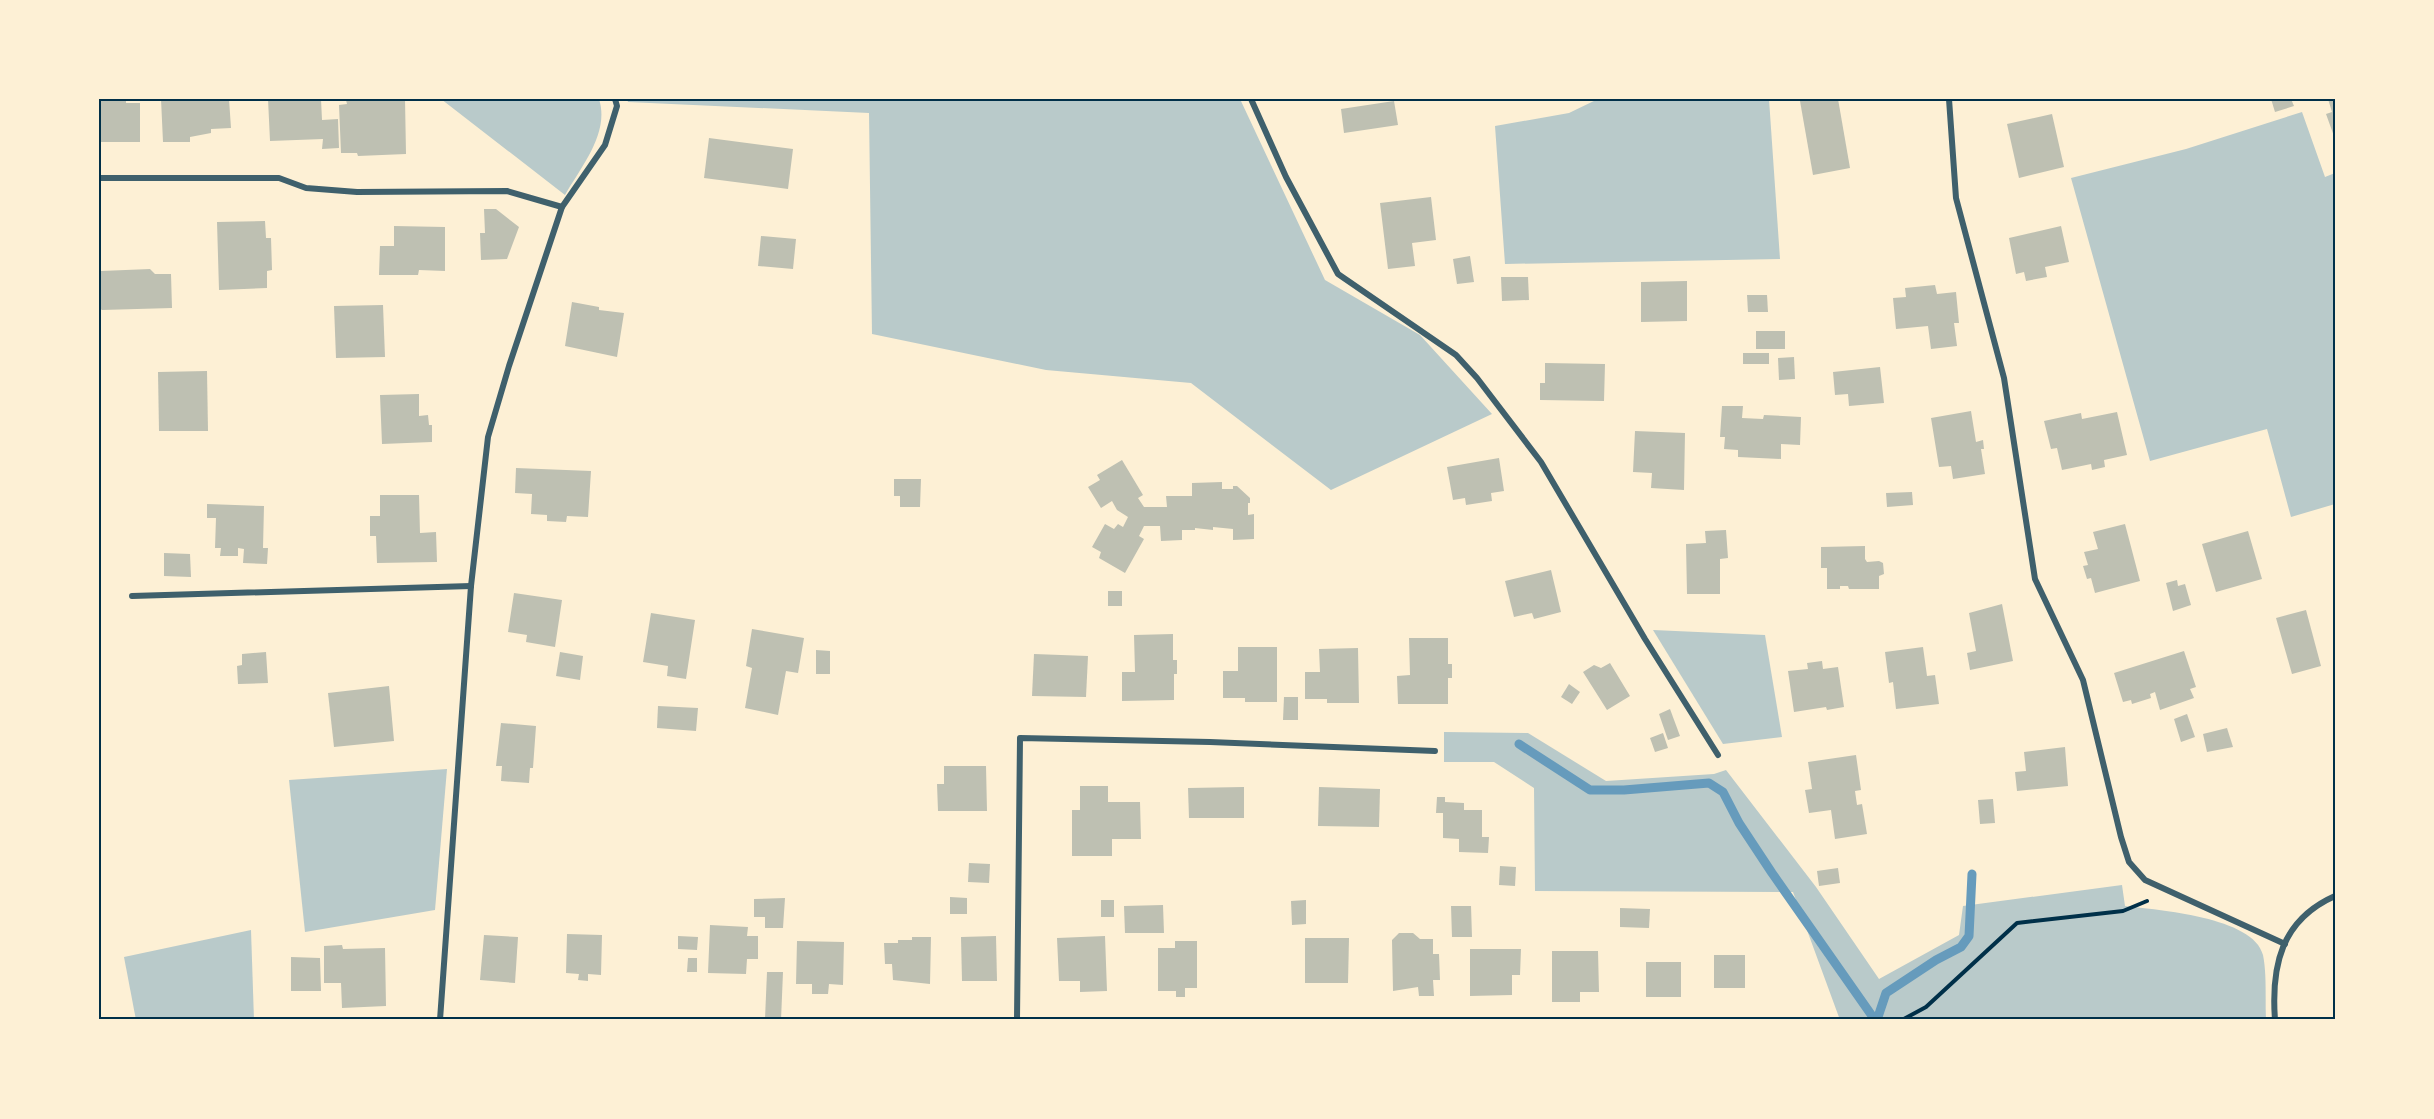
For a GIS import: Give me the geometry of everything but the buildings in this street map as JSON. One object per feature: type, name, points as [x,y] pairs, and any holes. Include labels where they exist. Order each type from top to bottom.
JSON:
[{"type":"street","points":[[440,1020],[471,586],[488,437],[562,207],[605,145],[617,106],[615,99]]},
{"type":"street","points":[[1251,99],[1286,177],[1338,273],[1455,355],[1477,378],[1541,462],[1645,639],[1718,754]]},
{"type":"street","points":[[1949,99],[1956,198],[2004,378],[2035,579],[2083,680],[2121,837],[2130,862],[2145,880],[2167,892],[2284,944]]},
{"type":"street","points":[[99,178],[279,177],[306,188],[357,192],[507,191],[562,207]]},
{"type":"street","points":[[132,596],[471,586]]},
{"type":"street","points":[[1017,1020],[1020,738],[1210,742],[1435,751]]},
{"type":"street","points":[[2275,1020],[2275,972],[2284,944],[2298,921],[2319,903],[2335,896]]},
{"type":"path","points":[[1902,1020],[1926,1006],[2017,923],[2123,911],[2167,892]]},
{"type":"shaded area","points":[[441,99],[599,99],[601,124],[586,161],[565,195]]},
{"type":"shaded area","points":[[627,99],[1240,99],[1325,280],[1420,335],[1492,414],[1331,490],[1191,383],[1046,370],[872,334],[869,113],[628,102]]},
{"type":"shaded area","points":[[1598,99],[1769,99],[1780,259],[1505,264],[1495,126],[1569,113]]},
{"type":"shaded area","points":[[2302,112],[2325,177],[2335,173],[2335,504],[2291,517],[2267,429],[2150,461],[2071,178],[2186,149]]},
{"type":"shaded area","points":[[1653,630],[1765,635],[1782,737],[1723,744]]},
{"type":"shaded area","points":[[1444,732],[1528,733],[1606,781],[1714,774],[1726,770],[1816,887],[1879,979],[1959,935],[1963,906],[2122,885],[2125,906],[2203,918],[2242,932],[2256,942],[2263,955],[2266,1020],[1840,1020],[1793,892],[1535,891],[1534,788],[1494,762],[1444,762]]},
{"type":"shaded area","points":[[447,769],[435,910],[305,932],[289,780]]},
{"type":"shaded area","points":[[251,930],[254,1020],[136,1020],[124,957]]},
{"type":"waterway","points":[[1519,744],[1590,790],[1624,790],[1709,783],[1723,792],[1739,823],[1772,873],[1875,1020]]},
{"type":"waterway","points":[[1877,1020],[1886,993],[1936,960],[1961,947],[1969,936],[1972,874]]}]
